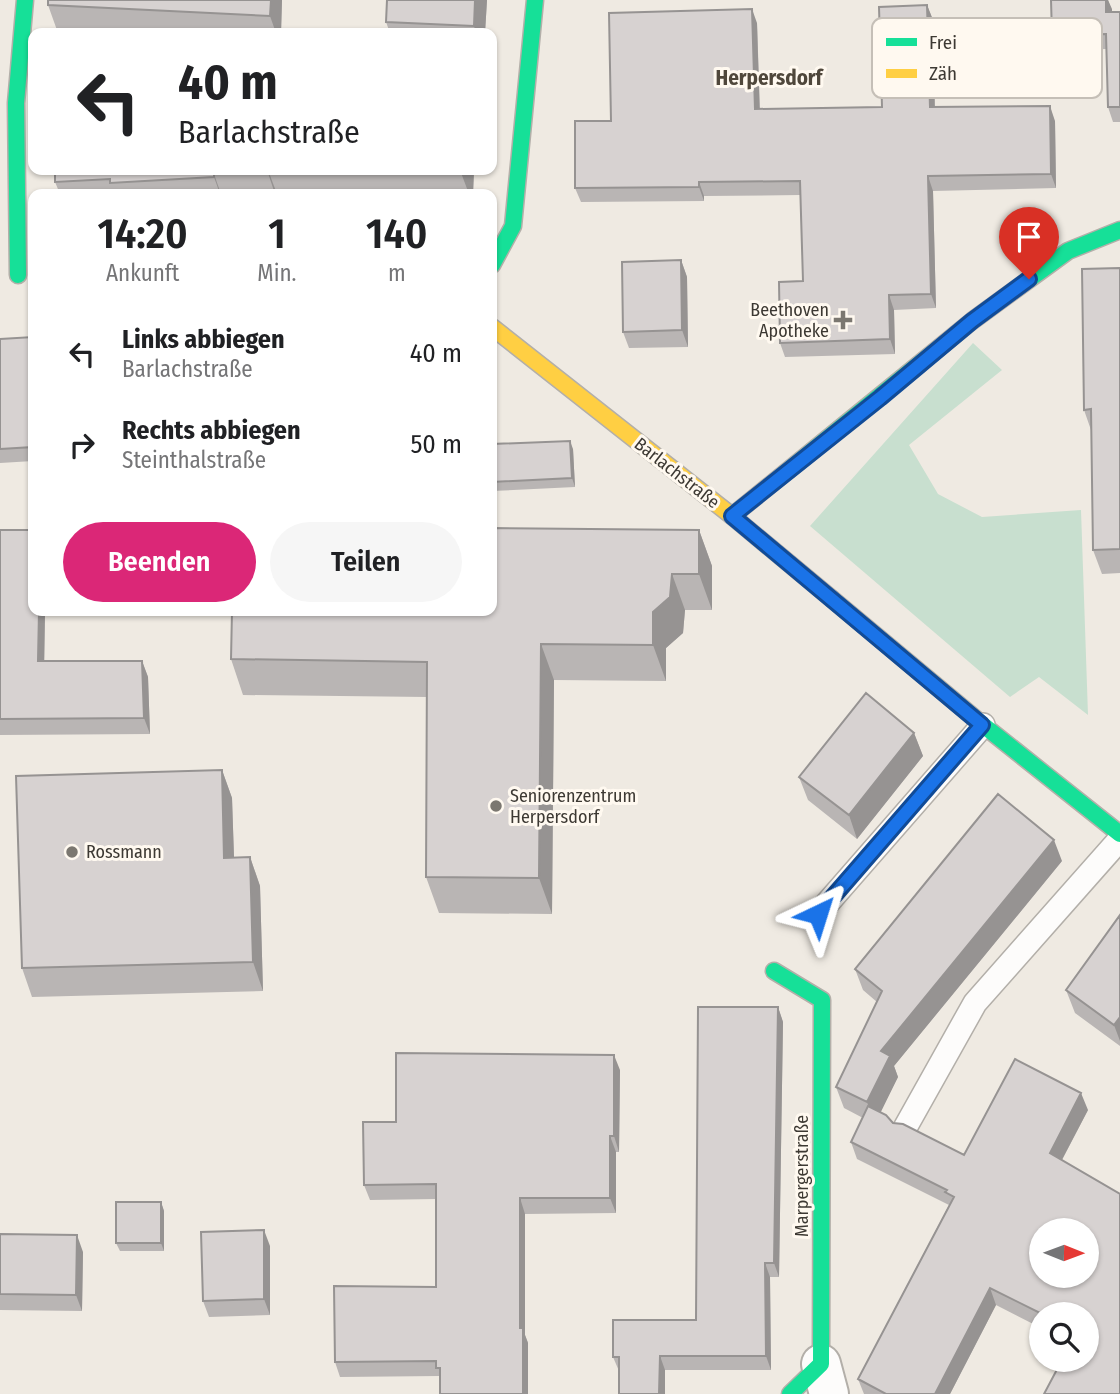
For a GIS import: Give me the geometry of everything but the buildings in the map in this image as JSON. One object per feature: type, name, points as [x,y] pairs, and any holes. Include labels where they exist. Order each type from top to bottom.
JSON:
[{"type":"street","points":[[17,275],[14,158],[20,32],[26,0]]},
{"type":"street","points":[[497,256],[513,226],[536,0]]},
{"type":"street","points":[[732,516],[972,321],[1068,251],[1120,230]]},
{"type":"street","name":"Barlachstraße","points":[[497,331],[732,516],[982,725],[1120,836]]},
{"type":"street","name":"Marpergerstraße","points":[[774,971],[822,1000],[825,1379],[790,1394]]},
{"type":"lane","points":[[818,914],[982,725]]},
{"type":"lane","points":[[905,1128],[975,1003],[1120,836]]},
{"type":"green space","points":[[973,343],[1002,370],[909,445],[938,494],[982,517],[1081,510],[1088,715],[1039,677],[1010,697],[810,526]]},
{"type":"traffic: fast","points":[[18,275],[16,103],[25,0]]},
{"type":"traffic: fast","points":[[497,256],[513,226],[535,0]]},
{"type":"traffic: fast","points":[[732,516],[972,321],[1068,251],[1120,230]]},
{"type":"traffic: fast","points":[[832,599],[983,725],[1120,834]]},
{"type":"traffic: fast","points":[[774,971],[822,1000],[821,1364],[790,1394]]},
{"type":"traffic: slow","points":[[497,331],[732,516],[832,599]]},
{"type":"place","name":"Beethoven Apotheke","points":[[843,320]]},
{"type":"place","name":"Seniorenzentrum Herpersdorf","points":[[496,806]]},
{"type":"place","name":"Rossmann","points":[[72,852]]},
{"type":"district","name":"Herpersdorf","points":[[769,78]]},
{"type":"route","points":[[818,914],[982,725],[732,516],[972,321],[1029,279]]}]
